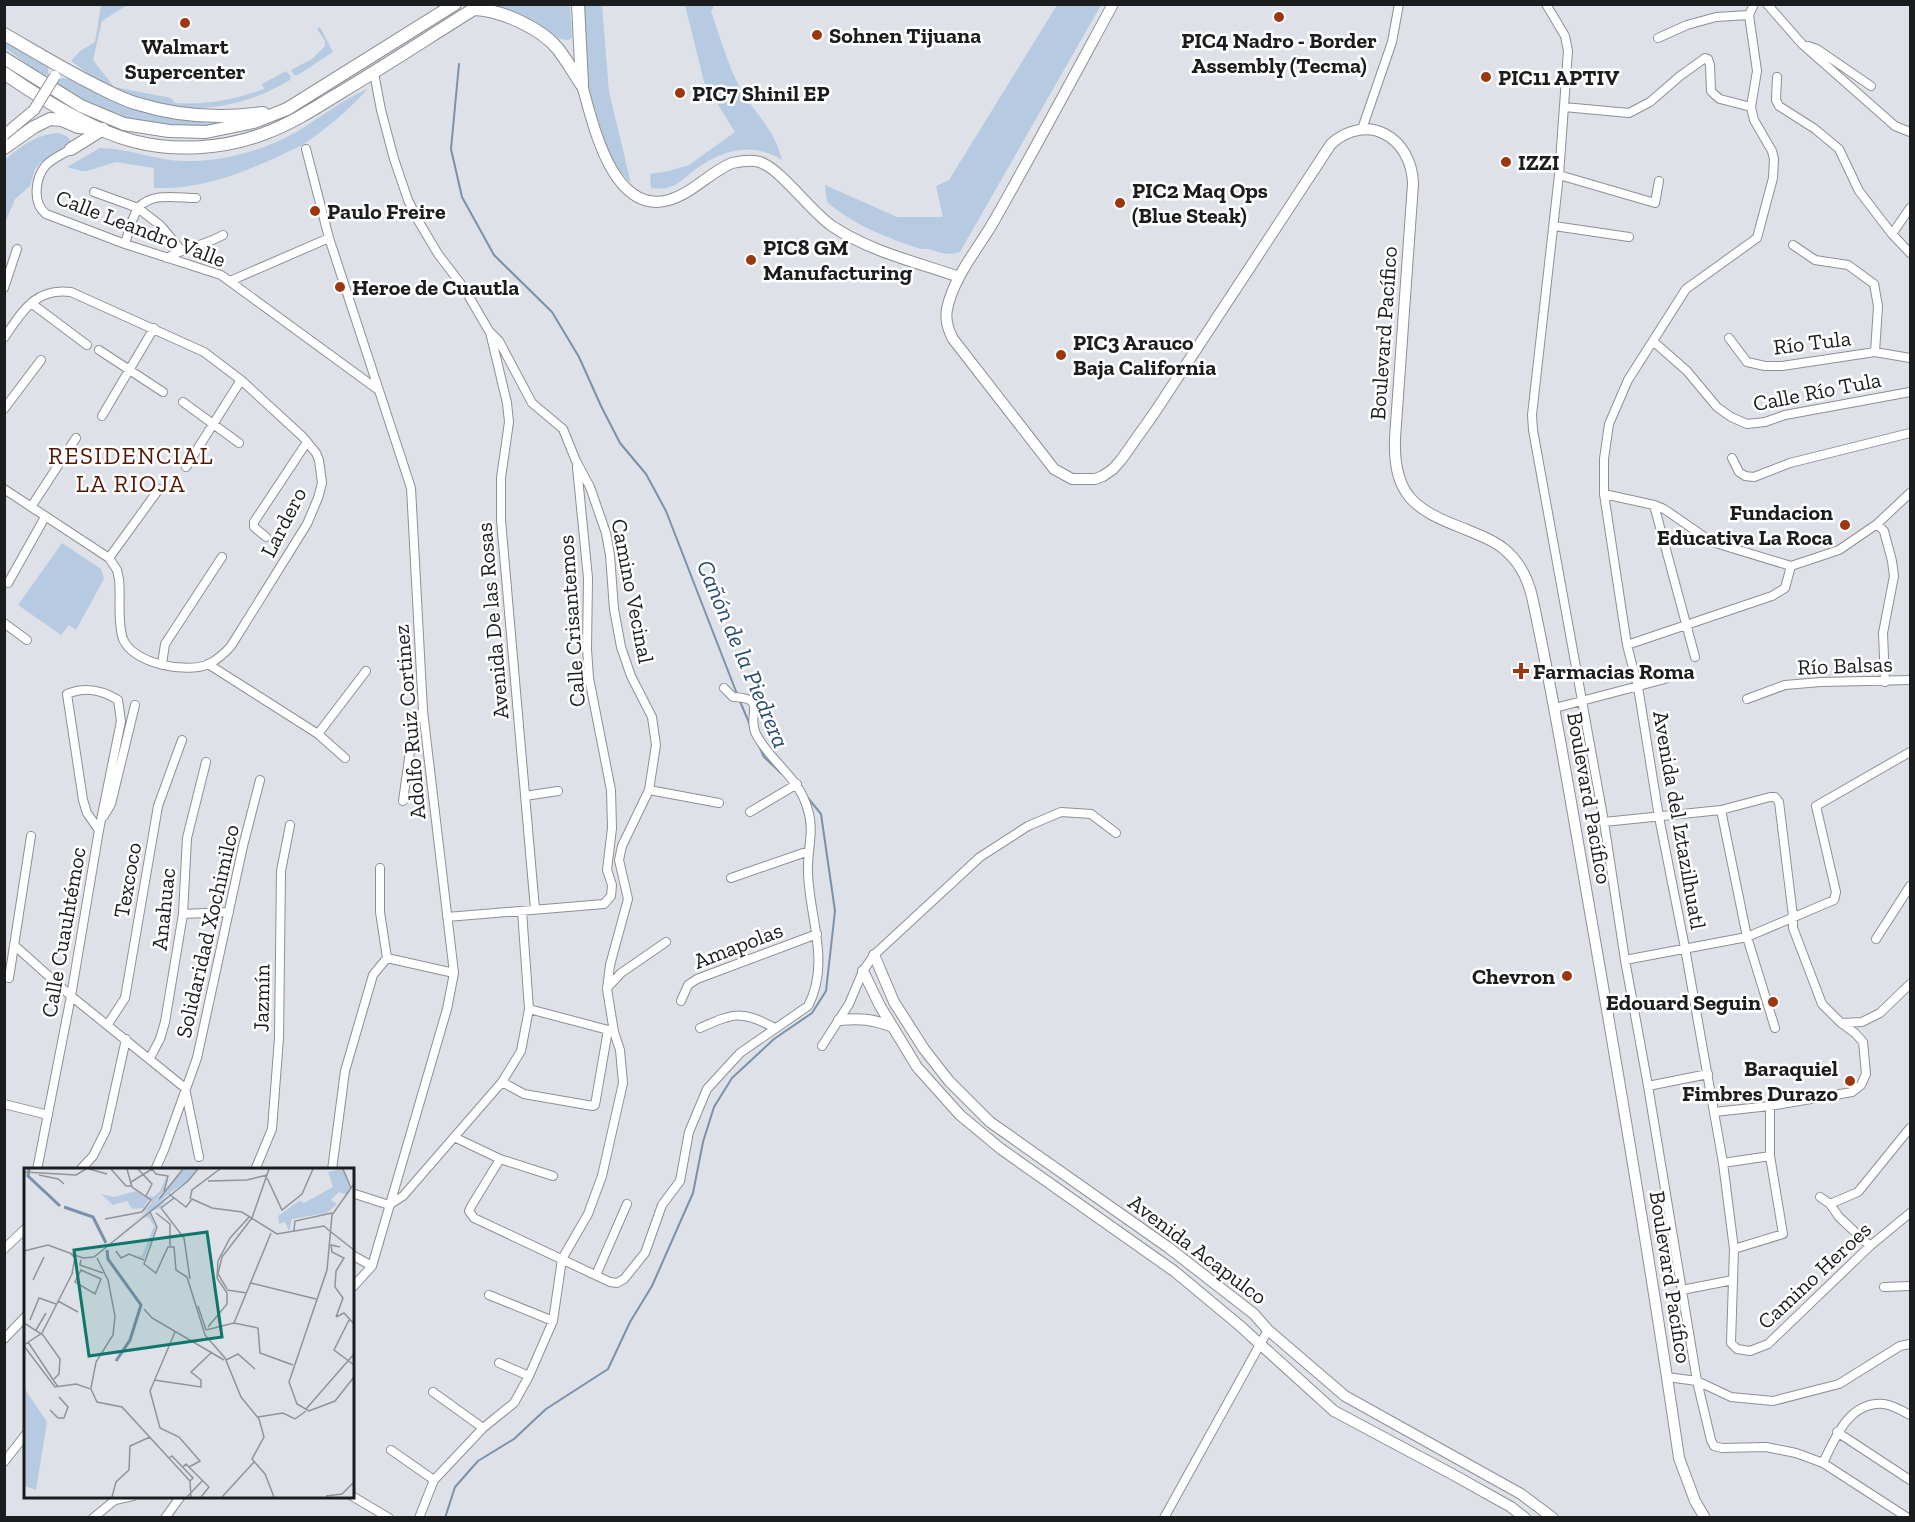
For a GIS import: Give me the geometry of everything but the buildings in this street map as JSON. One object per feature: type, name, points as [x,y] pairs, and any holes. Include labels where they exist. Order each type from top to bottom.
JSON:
[{"type":"highway","points":[[4,58],[81,106],[124,124],[144,129],[189,133],[206,132],[254,122],[287,109],[455,4]]},
{"type":"highway","points":[[578,4],[582,85]]},
{"type":"highway","points":[[4,73],[29,90],[102,129],[130,140],[193,148],[239,141],[262,135],[286,124],[478,7],[519,21],[549,39],[582,85]]},
{"type":"highway","points":[[4,34],[56,71],[133,103],[197,116],[260,114],[287,109]]},
{"type":"highway","points":[[4,148],[50,119],[56,118],[72,125],[102,129]]},
{"type":"highway","points":[[71,149],[78,133],[72,125]]},
{"type":"highway","points":[[71,149],[102,129]]},
{"type":"main road","points":[[1113,4],[994,222],[959,277],[947,309],[946,321],[953,339],[1054,469],[1072,478],[1095,479],[1113,469],[1122,460],[1331,144],[1344,134],[1362,129]]},
{"type":"main road","points":[[4,129],[27,111],[56,71]]},
{"type":"main road","points":[[4,135],[34,110],[56,71]]},
{"type":"main road","points":[[582,85],[605,158],[622,186],[636,196],[645,200],[669,200],[680,196],[732,163],[742,160],[762,163],[830,225],[854,239],[959,277]]},
{"type":"main road","name":"Boulevard Pacífico","points":[[1362,129],[1373,129],[1386,134],[1395,141],[1407,154],[1413,171],[1395,438],[1395,454],[1400,480],[1408,496],[1419,508],[1435,518],[1487,538],[1505,549],[1522,568],[1532,597],[1555,708],[1609,1018],[1679,1458],[1695,1502],[1705,1518]]},
{"type":"main road","name":"Avenida Acapulco","points":[[874,955],[894,1002],[924,1049],[949,1081],[975,1108],[1007,1134],[1169,1248],[1254,1314],[1268,1330],[1345,1396],[1521,1494],[1553,1518]]},
{"type":"main road","name":"Avenida Acapulco","points":[[863,971],[880,1006],[917,1067],[960,1115],[1001,1149],[1174,1271],[1239,1325],[1334,1411],[1511,1507],[1525,1518]]},
{"type":"main road","points":[[839,1020],[872,1019],[893,1027]]},
{"type":"street","points":[[1362,129],[1392,42],[1399,4]]},
{"type":"street","points":[[1557,4],[1548,8],[1565,36],[1568,51],[1559,176],[1532,415],[1533,430],[1604,822],[1625,960],[1697,1381],[1714,1446],[1722,1448],[1766,1447],[1796,1453],[1823,1463],[1908,1518]]},
{"type":"street","points":[[1564,108],[1629,113],[1650,102],[1705,58],[1708,59],[1710,65],[1711,91],[1714,95],[1720,99],[1751,107],[1757,71],[1749,15],[1754,4]]},
{"type":"street","points":[[1767,4],[1802,44],[1895,126],[1911,132]]},
{"type":"street","points":[[1658,38],[1687,25],[1716,16],[1749,15]]},
{"type":"street","points":[[1802,44],[1817,50],[1871,86]]},
{"type":"street","name":"Camino Vecinal","points":[[374,72],[387,136],[408,200],[419,222],[438,255],[464,288],[489,331],[499,341],[532,403],[563,429],[590,487],[606,533],[614,609],[621,647],[631,676],[652,717],[656,745],[649,790],[622,846],[620,860],[628,899],[610,964],[607,989],[611,1031],[620,1050],[623,1083],[604,1165],[588,1214],[562,1259],[554,1321],[529,1376],[514,1402],[483,1428],[434,1480],[419,1518]]},
{"type":"street","points":[[1777,77],[1776,100],[1779,106],[1815,129],[1839,149],[1858,190],[1892,234],[1911,254]]},
{"type":"street","name":"Avenida del Iztazilhuatl","points":[[1737,1349],[1731,1343],[1734,1249],[1723,1163],[1659,817],[1638,687],[1627,645],[1604,495],[1604,459],[1609,423],[1628,380],[1686,290],[1756,238],[1773,177],[1774,159],[1773,151],[1754,120],[1751,107]]},
{"type":"street","name":"Calle Leandro Valle","points":[[71,149],[45,167],[38,184],[37,201],[41,211],[54,219],[125,244],[213,271],[230,281],[377,389]]},
{"type":"street","name":"Adolfo Ruiz Cortinez","points":[[306,149],[329,238],[411,488],[423,711],[454,973],[447,1009],[372,1266],[354,1286]]},
{"type":"street","points":[[1559,176],[1655,203],[1659,181]]},
{"type":"street","points":[[94,192],[138,207],[161,226],[181,250]]},
{"type":"street","points":[[125,244],[138,207],[155,198],[196,198]]},
{"type":"street","points":[[1892,234],[1911,208]]},
{"type":"street","points":[[1554,226],[1629,237]]},
{"type":"street","points":[[167,258],[181,250],[207,244],[223,235]]},
{"type":"street","points":[[230,281],[329,238]]},
{"type":"street","name":"Río Tula","points":[[1793,244],[1815,260],[1848,265],[1874,284],[1878,306],[1875,352]]},
{"type":"street","points":[[4,288],[17,249]]},
{"type":"street","name":"Lardero","points":[[4,338],[24,310],[39,297],[60,291],[71,292],[204,352],[241,380],[307,442],[319,460],[322,483],[307,524],[231,646],[224,654],[208,664]]},
{"type":"street","points":[[31,303],[87,345]]},
{"type":"street","points":[[102,416],[154,328]]},
{"type":"street","name":"Avenida De las Rosas","points":[[489,331],[507,403],[509,422],[501,478],[501,520],[536,909]]},
{"type":"street","name":"Río Tula","points":[[1729,338],[1747,362],[1765,366],[1782,366],[1875,352],[1911,358]]},
{"type":"street","name":"Calle Río Tula","points":[[1654,342],[1687,371],[1717,407],[1747,424],[1911,392]]},
{"type":"street","points":[[99,350],[163,392]]},
{"type":"street","points":[[4,409],[7,397],[41,360]]},
{"type":"street","points":[[186,467],[241,380]]},
{"type":"street","points":[[183,402],[239,442]]},
{"type":"street","points":[[1732,458],[1739,472],[1745,476],[1754,477],[1790,463],[1911,433]]},
{"type":"street","points":[[31,507],[76,438]]},
{"type":"street","points":[[266,537],[254,527],[254,522],[307,442]]},
{"type":"street","name":"Calle Crisantemos","points":[[536,909],[604,904],[611,896],[612,885],[607,870],[612,828],[610,790],[589,678],[588,578],[576,461]]},
{"type":"street","points":[[109,558],[159,489]]},
{"type":"street","points":[[5,490],[109,558],[117,570],[119,579],[123,638],[129,648],[142,659],[179,667],[208,664],[318,734],[345,758]]},
{"type":"street","points":[[1604,495],[1654,505],[1664,509],[1712,542],[1791,566],[1839,549],[1877,524],[1911,493]]},
{"type":"street","points":[[1654,505],[1695,657]]},
{"type":"street","points":[[8,583],[45,517]]},
{"type":"street","points":[[1877,524],[1884,531],[1894,576],[1883,633],[1885,682]]},
{"type":"street","points":[[162,664],[165,644],[222,557]]},
{"type":"street","points":[[1627,645],[1772,596],[1785,588],[1791,566]]},
{"type":"street","points":[[4,623],[27,639]]},
{"type":"street","points":[[318,734],[366,671]]},
{"type":"street","points":[[1555,708],[1665,679]]},
{"type":"street","name":"Río Balsas","points":[[1747,699],[1785,685],[1821,681],[1911,680]]},
{"type":"street","points":[[500,1160],[472,1205],[470,1211],[474,1218],[610,1282],[617,1283],[624,1279],[645,1253],[662,1205],[680,1180],[689,1132],[707,1089],[740,1053],[808,1006],[813,998],[818,975],[817,934],[808,872],[812,837],[806,803],[797,784],[760,742],[754,731],[752,701],[743,697],[733,697],[724,688]]},
{"type":"street","name":"Calle Cuauhtémoc","points":[[37,1168],[121,721],[118,700],[106,692],[92,689],[77,690],[68,694],[83,800],[87,813],[99,830]]},
{"type":"street","points":[[102,819],[111,804],[135,705]]},
{"type":"street","points":[[403,801],[414,723],[423,711]]},
{"type":"street","name":"Texcoco","points":[[108,1024],[125,998],[158,806],[182,740]]},
{"type":"street","points":[[1625,960],[1747,937],[1834,900],[1836,892],[1816,806],[1911,752]]},
{"type":"street","name":"Anahuac","points":[[150,1058],[160,1039],[165,1022],[183,914],[187,838],[206,762]]},
{"type":"street","name":"Solidaridad Xochimilco","points":[[156,1168],[197,1058],[243,846],[260,780]]},
{"type":"street","points":[[750,812],[797,784]]},
{"type":"street","points":[[649,790],[718,803]]},
{"type":"street","points":[[525,796],[558,791]]},
{"type":"street","points":[[1604,822],[1721,810],[1770,797],[1775,797],[1779,802],[1793,928],[1822,1004],[1863,1042],[1866,1074],[1861,1086],[1852,1092],[1770,1106],[1714,1112]]},
{"type":"street","points":[[1721,810],[1747,937],[1775,1028]]},
{"type":"street","points":[[822,1046],[849,1004],[863,971],[874,955],[980,857],[1028,826],[1061,812],[1091,814],[1116,833]]},
{"type":"street","name":"Jazmín","points":[[256,1168],[272,1129],[279,1038],[281,871],[290,825]]},
{"type":"street","points":[[9,978],[31,836]]},
{"type":"street","points":[[731,878],[809,851]]},
{"type":"street","points":[[332,1168],[345,1071],[374,975],[387,958],[380,912],[380,868]]},
{"type":"street","points":[[1876,939],[1911,886]]},
{"type":"street","points":[[447,917],[536,909]]},
{"type":"street","points":[[354,1194],[389,1205],[403,1196],[502,1082],[521,1051],[529,1010],[522,910]]},
{"type":"street","points":[[183,914],[229,912]]},
{"type":"street","name":"Amapolas","points":[[681,1001],[688,986],[697,978],[817,934]]},
{"type":"street","points":[[607,989],[621,973],[666,942]]},
{"type":"street","points":[[14,945],[71,996],[185,1088],[199,1156]]},
{"type":"street","points":[[387,958],[454,973]]},
{"type":"street","points":[[1841,1023],[1862,1022],[1880,1013],[1911,984]]},
{"type":"street","points":[[502,1082],[524,1094],[593,1106],[597,1102],[611,1031],[529,1010]]},
{"type":"street","points":[[700,1028],[730,1015],[754,1017],[775,1028]]},
{"type":"street","points":[[82,1168],[93,1156],[106,1130],[126,1039]]},
{"type":"street","points":[[1648,1086],[1708,1074]]},
{"type":"street","points":[[4,1104],[48,1115]]},
{"type":"street","points":[[1734,1249],[1784,1234],[1770,1156],[1770,1106]]},
{"type":"street","points":[[1830,1204],[1858,1192],[1911,1128]]},
{"type":"street","points":[[454,1137],[500,1160],[553,1176]]},
{"type":"street","points":[[1723,1163],[1770,1156]]},
{"type":"street","points":[[1820,1197],[1830,1204],[1839,1217],[1869,1246]]},
{"type":"street","points":[[596,1275],[627,1204]]},
{"type":"street","name":"Camino Heroes","points":[[1737,1349],[1749,1351],[1768,1344],[1869,1246],[1911,1213]]},
{"type":"street","points":[[4,1249],[24,1229]]},
{"type":"street","points":[[354,1256],[372,1266]]},
{"type":"street","points":[[1682,1290],[1733,1280]]},
{"type":"street","points":[[1884,1287],[1911,1286]]},
{"type":"street","points":[[489,1295],[554,1321]]},
{"type":"street","points":[[4,1339],[24,1318]]},
{"type":"street","points":[[1164,1518],[1268,1330]]},
{"type":"street","points":[[1667,1377],[1697,1381],[1731,1397],[1773,1401],[1839,1384],[1900,1346],[1911,1344]]},
{"type":"street","points":[[499,1363],[529,1376]]},
{"type":"street","points":[[433,1392],[483,1428]]},
{"type":"street","points":[[1823,1463],[1837,1432],[1850,1416],[1869,1405],[1886,1404],[1911,1415]]},
{"type":"street","points":[[1837,1432],[1911,1480]]},
{"type":"street","points":[[4,1462],[24,1437]]},
{"type":"street","points":[[391,1450],[434,1480]]},
{"type":"street","points":[[354,1497],[389,1518]]},
{"type":"street","points":[[93,1518],[115,1500],[127,1498]]},
{"type":"street","points":[[165,1518],[180,1498]]},
{"type":"shaded area","points":[[101,5],[127,5],[102,21],[93,60],[114,87],[171,98],[175,103],[198,103],[231,99],[264,89],[262,84],[286,71],[291,77],[290,80],[248,99],[203,108],[181,108],[158,104],[113,89],[71,61],[80,51],[95,42]]},
{"type":"shaded area","points":[[497,5],[570,5],[572,38],[560,39]]},
{"type":"shaded area","points":[[583,5],[602,5],[609,92],[631,183],[610,156],[589,93],[585,67]]},
{"type":"shaded area","points":[[685,5],[713,5],[711,11],[736,80],[768,128],[782,160],[760,151],[738,150],[706,162],[671,187],[651,188],[650,174],[689,165],[735,132],[704,82]]},
{"type":"shaded area","points":[[1057,5],[1101,5],[960,252],[947,254],[930,249],[920,249],[894,240],[860,224],[827,202],[825,185],[897,217],[943,217],[936,186],[949,180]]},
{"type":"shaded area","points":[[320,27],[333,52],[298,75],[294,75],[291,70],[312,59],[325,46],[325,41],[317,29]]},
{"type":"shaded area","points":[[4,36],[48,66],[48,76],[37,71],[5,48]]},
{"type":"shaded area","points":[[62,78],[76,81],[117,103],[147,113],[190,121],[236,122],[193,129],[126,119],[88,104],[58,85],[56,82]]},
{"type":"shaded area","points":[[368,89],[338,118],[304,144],[261,164],[201,184],[154,188],[154,168],[116,162],[87,171],[67,167],[100,148],[182,161],[211,160],[239,155],[293,134]]},
{"type":"shaded area","points":[[58,133],[67,136],[72,143],[41,162],[35,169],[30,186],[15,199],[5,223],[5,160],[29,142]]},
{"type":"shaded area","points":[[62,543],[101,569],[104,579],[76,630],[69,625],[61,635],[18,605]]},
{"type":"waterway","name":"Cañón de la Piedrera","points":[[459,64],[451,149],[462,197],[494,255],[552,312],[579,357],[620,443],[646,474],[666,511],[737,694]]},
{"type":"waterway","name":"Cañón de la Piedrera","points":[[739,699],[750,725]]},
{"type":"waterway","name":"Cañón de la Piedrera","points":[[759,746],[764,757],[782,774]]},
{"type":"waterway","name":"Cañón de la Piedrera","points":[[445,1518],[455,1487],[478,1461],[514,1439],[546,1409],[608,1369],[630,1322],[652,1286],[693,1193],[703,1142],[714,1107],[732,1078],[774,1039],[812,1013],[826,991],[835,911],[821,814],[808,798]]},
{"type":"place","name":"PIC4 Nadro - Border Assembly (Tecma)","points":[[1279,17]]},
{"type":"place","name":"Walmart Supercenter","points":[[185,23]]},
{"type":"place","name":"Sohnen Tijuana","points":[[817,35]]},
{"type":"place","name":"PIC11 APTIV","points":[[1486,77]]},
{"type":"place","name":"PIC7 Shinil EP","points":[[680,93]]},
{"type":"place","name":"IZZI","points":[[1506,162]]},
{"type":"place","name":"PIC2 Maq Ops (Blue Steak)","points":[[1120,203]]},
{"type":"place","name":"Paulo Freire","points":[[315,211]]},
{"type":"place","name":"PIC8 GM Manufacturing","points":[[751,260]]},
{"type":"place","name":"Heroe de Cuautla","points":[[340,287]]},
{"type":"place","name":"PIC3 Arauco Baja California","points":[[1061,355]]},
{"type":"place","name":"Fundacion Educativa La Roca","points":[[1845,525]]},
{"type":"place","name":"Farmacias Roma","points":[[1521,671]]},
{"type":"place","name":"Chevron","points":[[1567,976]]},
{"type":"place","name":"Edouard Seguin","points":[[1773,1002]]},
{"type":"place","name":"Baraquiel Fimbres Durazo","points":[[1850,1081]]},
{"type":"district","name":"RESIDENCIAL LA RIOJA","points":[[131,470]]}]
